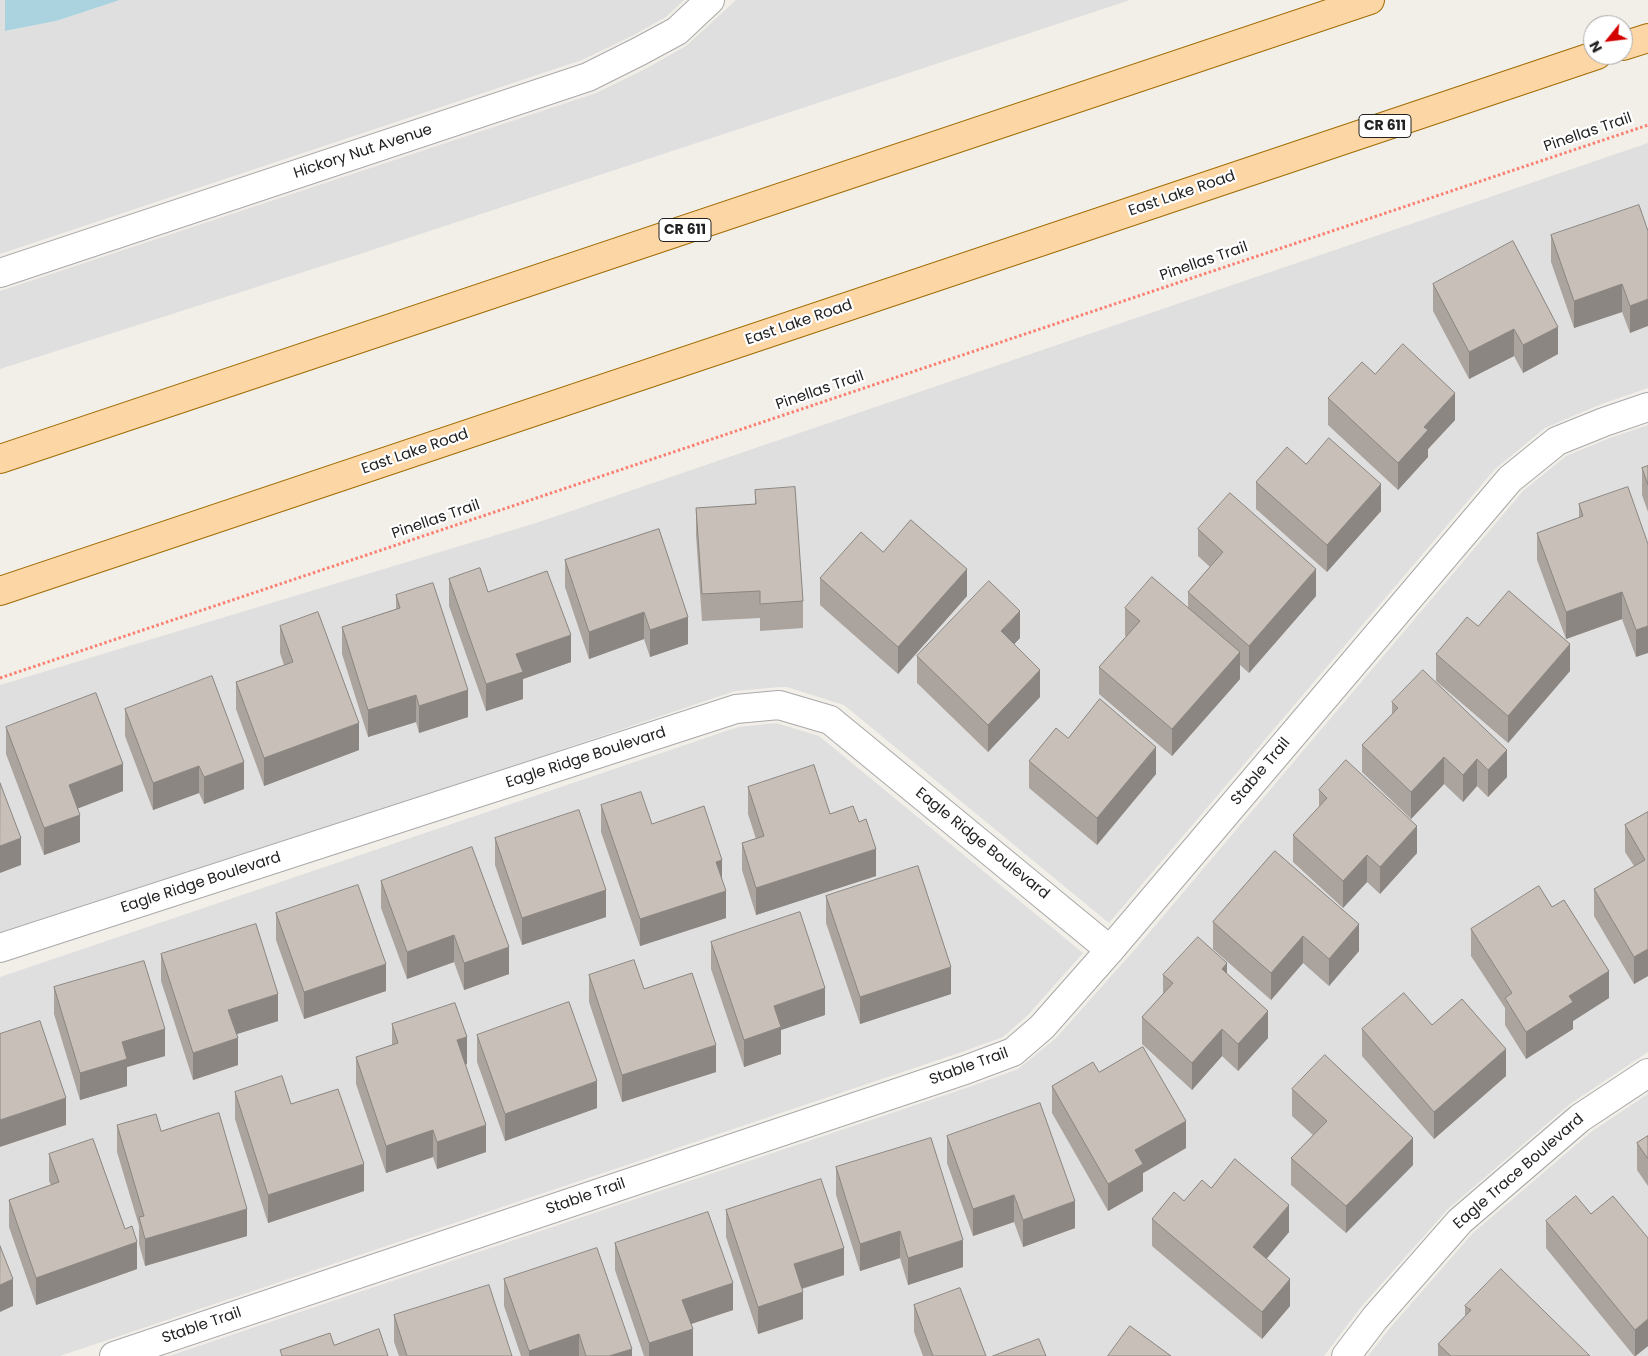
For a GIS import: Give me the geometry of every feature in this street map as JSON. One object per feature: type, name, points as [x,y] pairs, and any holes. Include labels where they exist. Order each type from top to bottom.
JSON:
[{"type":"main road","name":"CR 611","points":[[0,459],[1370,0]]},
{"type":"main road","points":[[1633,43],[1648,38]]},
{"type":"main road","name":"East Lake Road","points":[[0,591],[1583,60]]},
{"type":"street","name":"Hickory Nut Avenue","points":[[0,273],[588,77],[640,52],[677,30],[710,0]]},
{"type":"street","name":"Stable Trail","points":[[114,1356],[955,1074],[1013,1052],[1042,1027],[1110,950],[1510,479],[1557,441],[1648,407]]},
{"type":"street","name":"Eagle Ridge Boulevard","points":[[0,948],[736,709],[779,704],[830,720],[1110,950]]},
{"type":"street","name":"Eagle Trace Boulevard","points":[[1346,1356],[1375,1318],[1460,1221],[1580,1118],[1648,1073]]},
{"type":"path","name":"Pinellas Trail","points":[[0,678],[1648,125]]},
{"type":"shaded area","points":[[0,0],[5,0],[6,31],[56,21],[120,0],[684,0],[666,17],[582,60],[0,254]]},
{"type":"shaded area","points":[[736,0],[1130,0],[363,253],[0,369],[0,291],[596,93],[686,46]]},
{"type":"shaded area","points":[[1648,143],[1648,388],[1599,405],[1545,428],[1495,469],[1109,923],[844,705],[787,687],[780,687],[735,691],[0,939],[0,685],[536,523]]},
{"type":"shaded area","points":[[1648,425],[1648,1052],[1570,1104],[1448,1209],[1361,1307],[1324,1356],[169,1356],[1018,1069],[1056,1038],[1137,947],[1523,491],[1566,456]]},
{"type":"shaded area","points":[[776,723],[819,736],[1083,953],[1028,1015],[1003,1037],[60,1356],[0,1356],[0,977],[738,727]]},
{"type":"shaded area","points":[[1648,1094],[1648,1356],[1368,1356],[1473,1233],[1591,1132]]},
{"type":"water","points":[[5,0],[120,0],[56,21],[5,31]]},
{"type":"building","points":[[1639,205],[1648,231],[1648,299],[1630,306],[1622,284],[1574,301],[1551,235]]},
{"type":"building","points":[[1513,241],[1558,327],[1523,345],[1514,329],[1469,352],[1433,284]]},
{"type":"building","points":[[1403,344],[1455,393],[1424,427],[1428,430],[1398,463],[1328,398],[1362,362],[1375,374]]},
{"type":"building","points":[[1329,438],[1381,484],[1327,545],[1256,482],[1287,447],[1306,464]]},
{"type":"building","points":[[1648,466],[1648,485],[1642,468]]},
{"type":"building","points":[[795,487],[803,601],[760,604],[760,591],[702,594],[696,508],[756,504],[755,490]]},
{"type":"building","points":[[1628,487],[1648,544],[1648,626],[1636,630],[1622,592],[1566,612],[1537,533],[1583,516],[1579,504]]},
{"type":"building","points":[[1230,493],[1316,569],[1249,646],[1188,592],[1223,552],[1198,529]]},
{"type":"building","points":[[911,520],[967,569],[898,647],[820,578],[861,532],[883,552]]},
{"type":"building","points":[[659,529],[688,617],[650,630],[644,612],[589,632],[565,560]]},
{"type":"building","points":[[480,568],[488,592],[547,571],[571,635],[516,654],[523,672],[486,684],[449,579]]},
{"type":"building","points":[[1152,577],[1240,652],[1172,729],[1099,667],[1140,621],[1125,608]]},
{"type":"building","points":[[989,581],[1020,611],[1001,631],[1040,670],[988,725],[917,656]]},
{"type":"building","points":[[433,583],[468,690],[419,706],[416,695],[368,710],[342,627],[400,608],[396,595]]},
{"type":"building","points":[[1509,591],[1570,644],[1508,716],[1436,654],[1467,617],[1478,626]]},
{"type":"building","points":[[318,612],[359,723],[264,758],[236,682],[293,662],[280,626]]},
{"type":"building","points":[[1423,670],[1507,750],[1488,770],[1477,759],[1463,775],[1444,757],[1411,792],[1362,745],[1398,708],[1392,702]]},
{"type":"building","points":[[212,676],[244,762],[204,777],[199,766],[153,783],[125,709]]},
{"type":"building","points":[[96,693],[123,764],[69,785],[80,815],[44,828],[6,727]]},
{"type":"building","points":[[1100,699],[1156,747],[1097,818],[1029,761],[1056,728],[1068,738]]},
{"type":"building","points":[[1346,760],[1417,826],[1380,867],[1367,855],[1343,881],[1293,835],[1327,798],[1319,790]]},
{"type":"building","points":[[814,765],[830,814],[853,806],[859,822],[866,819],[876,849],[756,888],[742,843],[764,836],[748,787]]},
{"type":"building","points":[[0,783],[21,838],[0,846]]},
{"type":"building","points":[[641,792],[652,824],[704,806],[722,860],[716,862],[726,891],[640,919],[601,805]]},
{"type":"building","points":[[579,810],[606,890],[522,918],[495,838]]},
{"type":"building","points":[[1648,812],[1648,949],[1634,957],[1594,889],[1645,860],[1625,825]]},
{"type":"building","points":[[472,847],[509,947],[464,963],[454,935],[407,952],[381,881]]},
{"type":"building","points":[[1275,851],[1359,924],[1329,959],[1303,936],[1271,973],[1213,922]]},
{"type":"building","points":[[918,866],[951,967],[860,997],[826,896]]},
{"type":"building","points":[[358,885],[386,964],[304,992],[276,913]]},
{"type":"building","points":[[1539,886],[1552,907],[1564,900],[1609,971],[1569,996],[1573,1002],[1526,1032],[1505,998],[1512,993],[1471,929]]},
{"type":"building","points":[[800,912],[825,988],[774,1006],[781,1027],[744,1040],[711,942]]},
{"type":"building","points":[[256,924],[278,994],[228,1010],[238,1038],[193,1053],[161,954]]},
{"type":"building","points":[[1198,937],[1227,963],[1222,969],[1268,1011],[1238,1044],[1222,1029],[1192,1063],[1142,1017],[1173,983],[1163,975]]},
{"type":"building","points":[[634,960],[644,989],[692,973],[716,1045],[622,1075],[589,975]]},
{"type":"building","points":[[144,961],[165,1029],[122,1042],[127,1059],[80,1073],[54,987]]},
{"type":"building","points":[[1404,993],[1432,1025],[1462,999],[1506,1049],[1434,1112],[1362,1029]]},
{"type":"building","points":[[569,1002],[597,1081],[505,1114],[477,1035]]},
{"type":"building","points":[[455,1003],[467,1037],[457,1040],[486,1125],[437,1142],[433,1130],[386,1146],[356,1057],[398,1043],[392,1024]]},
{"type":"building","points":[[40,1021],[66,1098],[0,1120],[0,1034]]},
{"type":"building","points":[[1143,1047],[1186,1121],[1135,1150],[1143,1164],[1108,1184],[1052,1086],[1093,1062],[1099,1072]]},
{"type":"building","points":[[1325,1055],[1413,1138],[1346,1206],[1291,1158],[1327,1121],[1292,1089]]},
{"type":"building","points":[[282,1076],[291,1104],[338,1089],[364,1164],[268,1195],[235,1092]]},
{"type":"building","points":[[1040,1103],[1075,1201],[1023,1220],[1014,1195],[973,1209],[947,1136]]},
{"type":"building","points":[[219,1113],[247,1209],[145,1239],[139,1217],[144,1216],[117,1125],[156,1114],[161,1131]]},
{"type":"building","points":[[1648,1136],[1648,1159],[1637,1143]]},
{"type":"building","points":[[931,1138],[963,1240],[908,1258],[900,1231],[860,1244],[836,1167]]},
{"type":"building","points":[[93,1139],[125,1229],[132,1226],[137,1242],[36,1278],[9,1200],[59,1182],[49,1154]]},
{"type":"building","points":[[1235,1159],[1289,1205],[1253,1247],[1290,1279],[1262,1312],[1152,1219],[1174,1192],[1184,1201],[1202,1180],[1211,1188]]},
{"type":"building","points":[[821,1179],[844,1248],[794,1264],[803,1292],[758,1307],[726,1210]]},
{"type":"building","points":[[1576,1196],[1591,1214],[1613,1196],[1648,1238],[1648,1319],[1635,1330],[1546,1221]]},
{"type":"building","points":[[708,1212],[733,1283],[682,1300],[693,1329],[649,1343],[615,1243]]},
{"type":"building","points":[[0,1246],[13,1279],[0,1285]]},
{"type":"building","points":[[597,1248],[632,1349],[609,1356],[586,1356],[579,1334],[529,1351],[504,1279]]},
{"type":"building","points":[[1501,1269],[1590,1356],[1451,1356],[1438,1344],[1471,1310],[1465,1306]]},
{"type":"building","points":[[489,1285],[512,1356],[407,1356],[394,1315]]},
{"type":"building","points":[[960,1288],[986,1356],[933,1356],[914,1305]]},
{"type":"building","points":[[1130,1326],[1171,1356],[1108,1356]]},
{"type":"building","points":[[379,1329],[388,1356],[282,1356],[280,1350],[330,1333],[334,1345]]},
{"type":"building","points":[[1039,1339],[1046,1356],[993,1356]]}]
